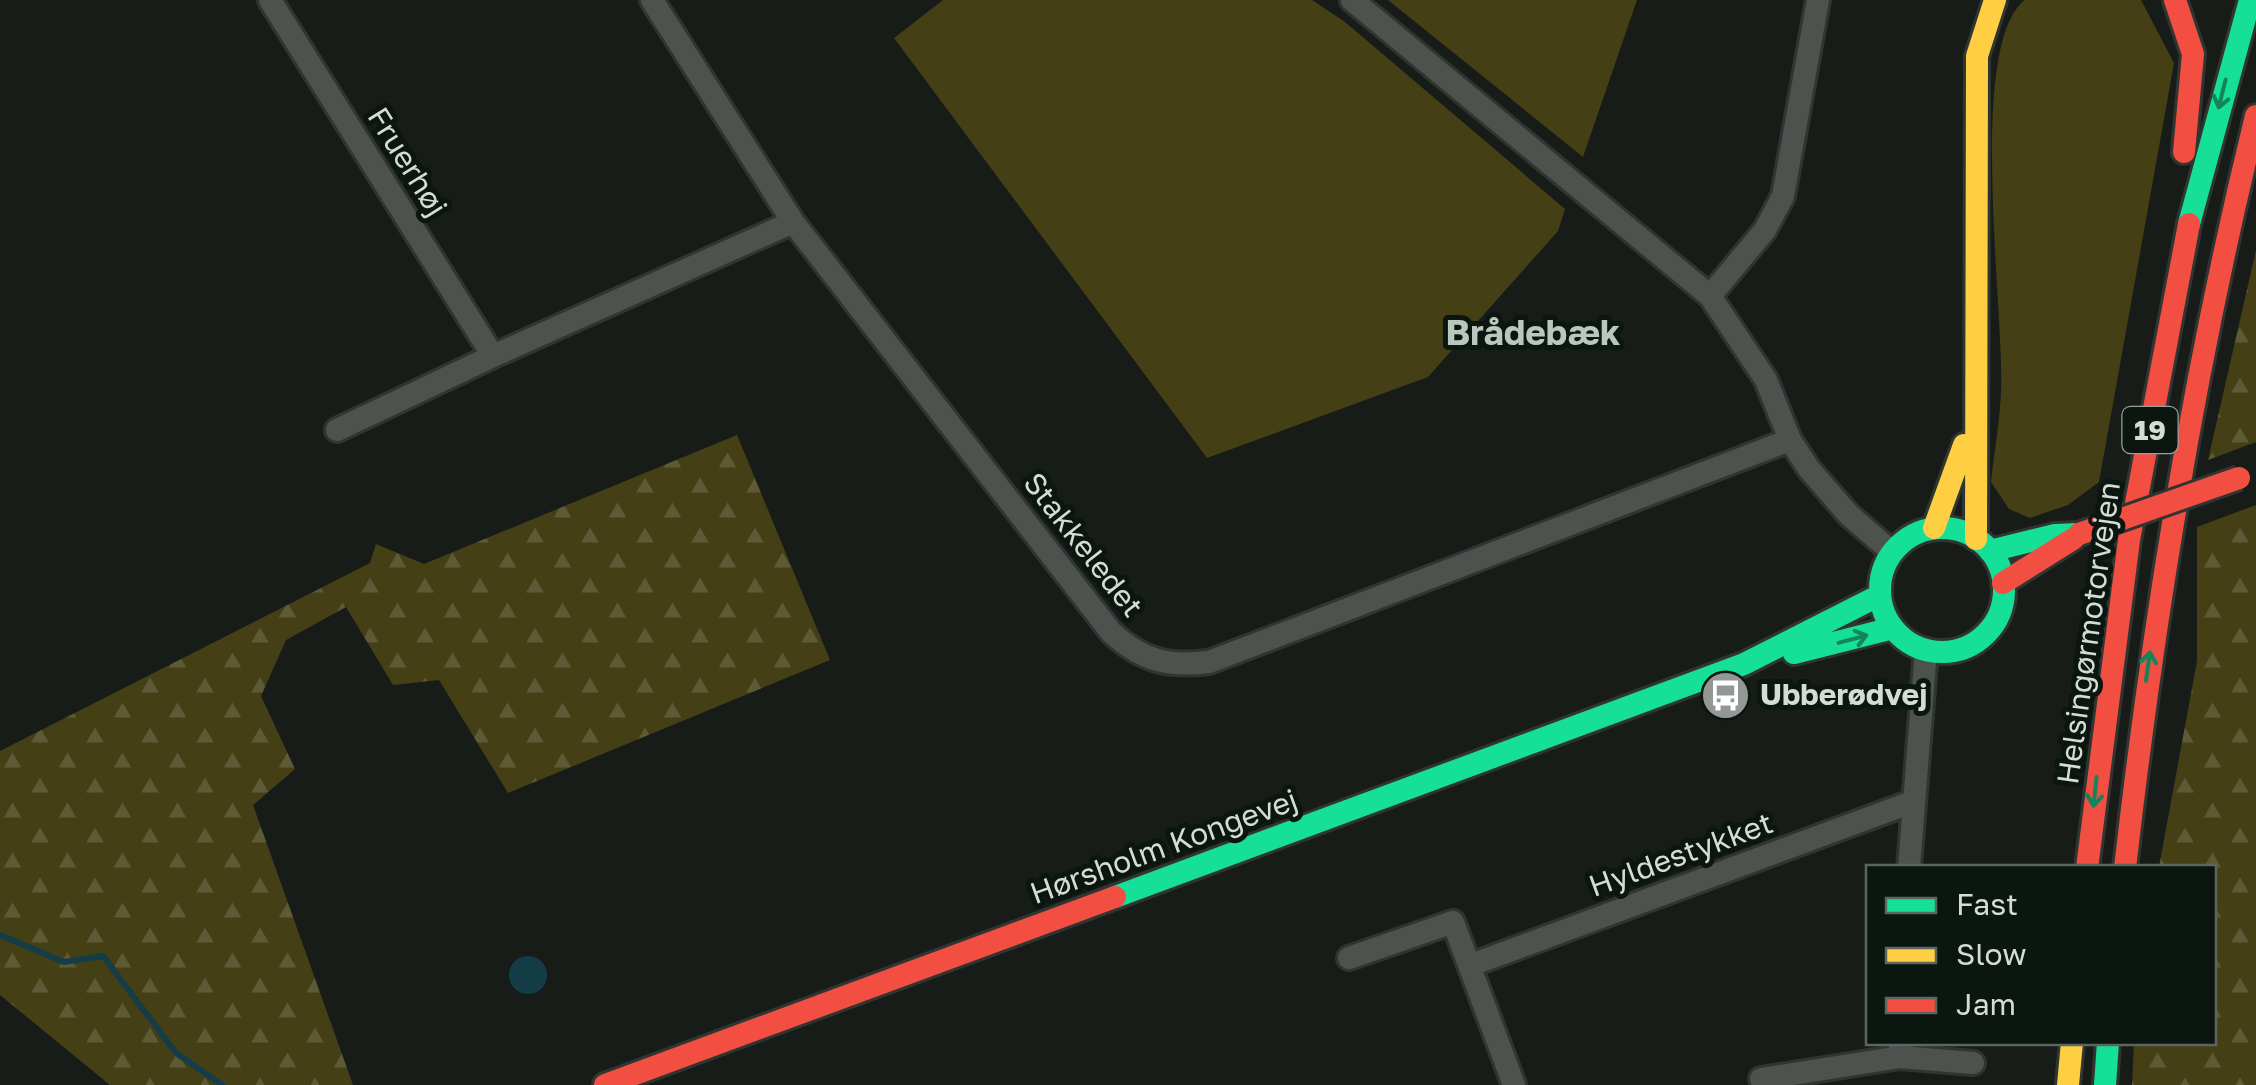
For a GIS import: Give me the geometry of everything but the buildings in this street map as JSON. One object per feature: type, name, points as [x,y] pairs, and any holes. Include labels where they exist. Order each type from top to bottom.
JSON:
[{"type":"main road","points":[[1995,0],[1977,56],[1975,408],[1983,545],[2003,583],[2003,600],[1989,630],[1960,649],[1926,650],[1893,628],[1880,595],[1884,566],[1892,552],[1911,536],[1934,528],[1963,532],[1983,545],[2080,534]]},
{"type":"main road","points":[[2101,737],[2108,587],[2192,106],[2194,52],[2184,12],[2176,0]]},
{"type":"main road","name":"Helsingørmotorvejen","points":[[2087,865],[2127,559],[2165,351],[2208,150],[2250,0]]},
{"type":"main road","name":"Helsingørmotorvejen","points":[[2126,865],[2154,621],[2194,383],[2256,116]]},
{"type":"main road","points":[[2194,383],[2256,186]]},
{"type":"main road","points":[[1934,528],[1975,408]]},
{"type":"main road","points":[[2003,583],[2080,534],[2248,475]]},
{"type":"main road","name":"Hørsholm Kongevej","points":[[605,1085],[631,1080],[1744,664],[1880,595]]},
{"type":"main road","name":"Hørsholm Kongevej","points":[[1744,664],[1893,628]]},
{"type":"main road","points":[[2068,1085],[2072,1045]]},
{"type":"main road","points":[[2105,1085],[2108,1045]]},
{"type":"street","name":"Fruerhøj","points":[[270,0],[493,356]]},
{"type":"street","points":[[1352,0],[1710,296],[1766,380],[1790,440],[1849,515],[1892,552]]},
{"type":"street","points":[[1710,296],[1765,230],[1783,196],[1818,0]]},
{"type":"street","name":"Stakkeledet","points":[[654,1],[793,222],[1112,632],[1146,659],[1178,666],[1209,662],[1790,440]]},
{"type":"street","points":[[337,430],[793,222]]},
{"type":"street","points":[[1909,865],[1926,650]]},
{"type":"street","name":"Hyldestykket","points":[[1471,965],[1912,802]]},
{"type":"street","points":[[1349,958],[1453,922],[1514,1085]]},
{"type":"street","points":[[1761,1079],[1900,1050],[1972,1063]]},
{"type":"green space","points":[[943,0],[1312,0],[1345,22],[1565,209],[1558,231],[1428,377],[1207,458],[894,38]]},
{"type":"green space","points":[[1388,0],[1637,0],[1583,157]]},
{"type":"green space","points":[[2025,0],[2141,0],[2174,63],[2099,482],[2068,505],[2030,518],[2009,509],[1991,482],[2001,391],[1993,123],[1997,69],[2007,26]]},
{"type":"green space","points":[[2256,250],[2256,442],[2208,460]]},
{"type":"green space","points":[[737,435],[830,660],[508,793],[439,680],[393,685],[346,607],[286,640],[261,696],[295,769],[253,805],[353,1085],[110,1085],[0,995],[0,751],[370,563],[376,544],[424,564]]},
{"type":"green space","points":[[2256,505],[2256,1085],[2132,1085],[2134,1045],[2216,1045],[2216,865],[2159,865],[2197,661],[2197,527]]},
{"type":"water","points":[[528,956],[541,962],[547,975],[541,988],[528,994],[515,988],[509,975],[515,962]]},
{"type":"waterway","points":[[0,935],[64,962],[103,956],[176,1053],[222,1085]]},
{"type":"traffic: fast","points":[[2189,224],[2250,0]]},
{"type":"traffic: fast","points":[[1942,528],[1966,533],[1986,546],[1999,566],[2004,590],[1999,614],[1986,634],[1966,647],[1942,652],[1918,647],[1898,634],[1885,614],[1880,590],[1885,566],[1898,546],[1918,533],[1942,528]]},
{"type":"traffic: fast","points":[[1990,551],[2055,535],[2079,534]]},
{"type":"traffic: fast","points":[[1115,897],[1744,664],[1880,595]]},
{"type":"traffic: fast","points":[[1794,653],[1893,628]]},
{"type":"traffic: fast","points":[[2105,1085],[2108,1045]]},
{"type":"traffic: slow","points":[[1976,539],[1977,56],[1995,0]]},
{"type":"traffic: slow","points":[[1934,528],[1964,445]]},
{"type":"traffic: slow","points":[[2068,1085],[2072,1045]]},
{"type":"traffic: jam","points":[[2175,0],[2193,54],[2184,152]]},
{"type":"traffic: jam","points":[[2125,865],[2178,490],[2214,302],[2256,116]]},
{"type":"traffic: jam","points":[[2087,865],[2129,540],[2189,224]]},
{"type":"traffic: jam","points":[[2079,534],[2239,478]]},
{"type":"traffic: jam","points":[[2003,583],[2073,539]]},
{"type":"traffic: jam","points":[[605,1085],[1115,897]]},
{"type":"place","name":"Ubberødvej","points":[[1725,695]]},
{"type":"district","name":"Brådebæk","points":[[1533,333]]}]
